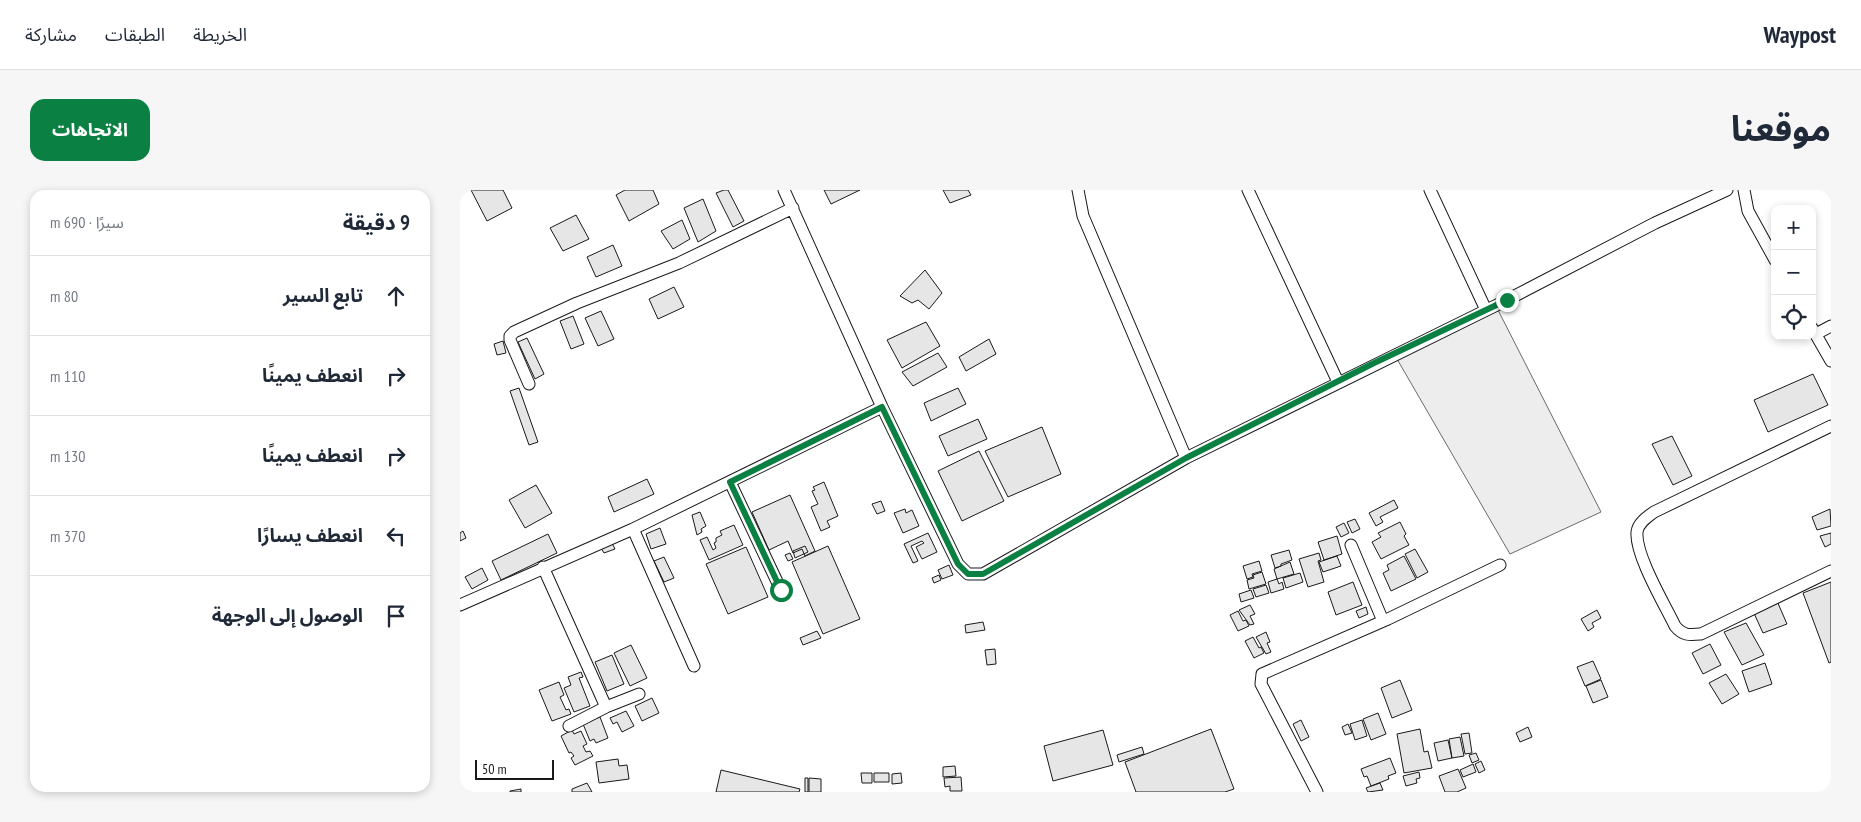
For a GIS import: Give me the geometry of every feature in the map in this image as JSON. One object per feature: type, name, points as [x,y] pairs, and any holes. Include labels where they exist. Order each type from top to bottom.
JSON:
[{"type":"street","points":[[784,190],[882,407],[958,564],[968,574],[983,574],[1186,458],[1486,310],[1655,222],[1727,190]]},
{"type":"street","points":[[1078,190],[1083,216],[1186,458]]},
{"type":"street","points":[[1248,190],[1338,382]]},
{"type":"street","points":[[1430,190],[1486,310]]},
{"type":"street","points":[[1744,190],[1748,212],[1771,253]]},
{"type":"street","points":[[529,384],[510,340],[510,336],[514,332],[578,302],[679,263],[792,208]]},
{"type":"street","points":[[1816,330],[1831,326]]},
{"type":"street","points":[[1816,335],[1831,361]]},
{"type":"street","points":[[460,605],[633,529],[882,407]]},
{"type":"street","points":[[1831,426],[1654,512],[1641,522],[1636,531],[1640,552],[1675,626],[1680,632],[1688,635],[1701,634],[1831,571]]},
{"type":"street","points":[[730,482],[781,590]]},
{"type":"street","points":[[633,529],[694,666]]},
{"type":"street","points":[[1351,545],[1382,621]]},
{"type":"street","points":[[1317,792],[1261,684],[1262,674],[1382,621],[1500,565]]},
{"type":"street","points":[[543,567],[606,708]]},
{"type":"street","points":[[569,726],[639,694]]},
{"type":"shaded area","points":[[1498,310],[1601,512],[1510,554],[1397,359]]},
{"type":"building","points":[[471,190],[503,190],[512,208],[487,221]]},
{"type":"building","points":[[625,190],[653,190],[659,204],[629,221],[616,195]]},
{"type":"building","points":[[728,190],[744,221],[733,227],[716,193]]},
{"type":"building","points":[[824,190],[860,190],[831,204]]},
{"type":"building","points":[[943,190],[968,190],[971,195],[950,203]]},
{"type":"building","points":[[703,199],[716,231],[698,242],[684,208]]},
{"type":"building","points":[[576,215],[589,239],[563,251],[550,228]]},
{"type":"building","points":[[682,220],[690,239],[673,249],[661,231]]},
{"type":"building","points":[[613,245],[622,266],[596,277],[587,257]]},
{"type":"building","points":[[925,270],[942,293],[929,309],[918,300],[912,303],[900,296]]},
{"type":"building","points":[[674,287],[684,307],[658,319],[649,299]]},
{"type":"building","points":[[601,311],[614,339],[598,346],[585,318]]},
{"type":"building","points":[[573,316],[584,344],[571,349],[560,321]]},
{"type":"building","points":[[926,322],[940,346],[902,368],[887,340]]},
{"type":"building","points":[[527,338],[544,374],[535,379],[518,342]]},
{"type":"building","points":[[989,339],[996,354],[966,371],[959,357]]},
{"type":"building","points":[[503,341],[506,353],[497,355],[494,344]]},
{"type":"building","points":[[938,353],[947,367],[913,386],[902,372]]},
{"type":"building","points":[[1813,374],[1828,405],[1768,432],[1754,400]]},
{"type":"building","points":[[519,388],[538,442],[529,445],[510,391]]},
{"type":"building","points":[[958,388],[966,404],[931,421],[924,403]]},
{"type":"building","points":[[978,419],[987,439],[948,456],[939,436]]},
{"type":"building","points":[[1042,427],[1061,474],[1008,497],[985,451]]},
{"type":"building","points":[[1672,436],[1692,476],[1673,485],[1652,444]]},
{"type":"building","points":[[979,451],[1004,501],[962,521],[938,471]]},
{"type":"building","points":[[647,479],[654,494],[614,512],[608,497]]},
{"type":"building","points":[[824,482],[838,516],[827,521],[830,527],[821,531],[811,507],[818,504],[812,491],[815,490],[813,487]]},
{"type":"building","points":[[536,485],[552,513],[525,528],[509,500]]},
{"type":"building","points":[[790,495],[815,551],[805,556],[802,549],[793,553],[788,541],[769,550],[752,512]]},
{"type":"building","points":[[1394,500],[1398,508],[1380,517],[1383,522],[1376,526],[1369,513]]},
{"type":"building","points":[[881,501],[885,511],[877,514],[872,504]]},
{"type":"building","points":[[905,509],[906,513],[912,510],[919,526],[903,533],[894,513]]},
{"type":"building","points":[[1830,509],[1831,526],[1817,530],[1812,517]]},
{"type":"building","points":[[700,512],[706,526],[697,535],[692,515]]},
{"type":"building","points":[[1355,519],[1360,529],[1352,533],[1347,522]]},
{"type":"building","points":[[1400,522],[1409,545],[1381,559],[1372,542],[1381,537],[1378,533]]},
{"type":"building","points":[[1344,523],[1349,533],[1341,537],[1336,527]]},
{"type":"building","points":[[734,525],[743,545],[709,560],[700,540],[707,537],[713,550],[716,548],[714,543],[716,538],[722,535],[720,531]]},
{"type":"building","points":[[660,528],[666,544],[651,549],[646,534]]},
{"type":"building","points":[[463,531],[466,538],[460,541],[460,533]]},
{"type":"building","points":[[928,533],[937,552],[922,559],[916,547],[924,543],[922,541],[911,546],[918,561],[913,563],[904,544]]},
{"type":"building","points":[[1831,533],[1831,544],[1825,547],[1820,536]]},
{"type":"building","points":[[548,534],[557,553],[501,580],[492,561]]},
{"type":"building","points":[[1337,536],[1342,554],[1324,560],[1318,542]]},
{"type":"building","points":[[612,543],[615,549],[604,553],[601,548]]},
{"type":"building","points":[[805,546],[808,552],[795,558],[793,551]]},
{"type":"building","points":[[828,546],[860,619],[823,634],[792,562]]},
{"type":"building","points":[[746,547],[768,597],[728,614],[706,564]]},
{"type":"building","points":[[1415,549],[1428,572],[1417,578],[1405,554]]},
{"type":"building","points":[[1289,550],[1292,560],[1275,568],[1271,555]]},
{"type":"building","points":[[790,553],[793,559],[788,561],[785,555]]},
{"type":"building","points":[[1319,553],[1321,560],[1318,561],[1324,582],[1308,587],[1299,559]]},
{"type":"building","points":[[1337,556],[1341,566],[1323,572],[1319,562]]},
{"type":"building","points":[[1404,556],[1416,579],[1391,591],[1383,573],[1389,570],[1387,565]]},
{"type":"building","points":[[664,557],[674,578],[664,582],[654,561]]},
{"type":"building","points":[[1259,561],[1262,571],[1252,574],[1253,577],[1247,579],[1243,566]]},
{"type":"building","points":[[1290,562],[1294,574],[1277,579],[1274,569]]},
{"type":"building","points":[[949,565],[953,575],[942,579],[938,570]]},
{"type":"building","points":[[482,568],[488,580],[472,589],[465,577]]},
{"type":"building","points":[[1262,572],[1266,584],[1249,589],[1247,580],[1254,578],[1253,575]]},
{"type":"building","points":[[1300,573],[1303,582],[1286,588],[1283,578]]},
{"type":"building","points":[[939,575],[941,580],[934,583],[932,578]]},
{"type":"building","points":[[1277,579],[1279,584],[1282,582],[1284,589],[1271,593],[1268,582]]},
{"type":"building","points":[[1353,582],[1362,605],[1336,615],[1328,592]]},
{"type":"building","points":[[1831,582],[1831,662],[1829,663],[1803,593]]},
{"type":"building","points":[[1266,585],[1269,593],[1256,597],[1253,589]]},
{"type":"building","points":[[1251,590],[1254,598],[1241,602],[1239,594]]},
{"type":"building","points":[[1777,601],[1787,624],[1763,633],[1753,611]]},
{"type":"building","points":[[1250,605],[1255,614],[1250,616],[1254,624],[1250,625],[1239,610]]},
{"type":"building","points":[[1366,607],[1368,614],[1359,618],[1356,611]]},
{"type":"building","points":[[1597,610],[1601,618],[1592,623],[1594,627],[1588,631],[1581,619]]},
{"type":"building","points":[[1238,611],[1243,621],[1246,620],[1249,626],[1238,631],[1230,615]]},
{"type":"building","points":[[983,622],[985,630],[966,633],[965,625]]},
{"type":"building","points":[[1746,623],[1764,655],[1742,665],[1724,632]]},
{"type":"building","points":[[817,631],[821,638],[803,645],[800,638]]},
{"type":"building","points":[[1266,632],[1270,642],[1267,643],[1271,652],[1266,654],[1256,637]]},
{"type":"building","points":[[1253,637],[1264,653],[1254,658],[1245,641]]},
{"type":"building","points":[[1710,644],[1721,665],[1703,674],[1692,653]]},
{"type":"building","points":[[631,645],[647,678],[630,686],[614,653]]},
{"type":"building","points":[[995,649],[996,664],[987,665],[985,650]]},
{"type":"building","points":[[612,655],[624,684],[607,691],[595,662]]},
{"type":"building","points":[[1593,661],[1601,679],[1585,686],[1577,667]]},
{"type":"building","points":[[1765,663],[1772,684],[1749,692],[1742,671]]},
{"type":"building","points":[[581,672],[583,677],[579,678],[590,706],[574,712],[564,688],[571,685],[568,677]]},
{"type":"building","points":[[1726,674],[1739,694],[1722,704],[1709,683]]},
{"type":"building","points":[[1400,680],[1412,710],[1392,718],[1381,688]]},
{"type":"building","points":[[1601,680],[1608,697],[1593,703],[1586,686]]},
{"type":"building","points":[[559,682],[564,695],[560,697],[566,710],[569,709],[571,714],[552,721],[539,690]]},
{"type":"building","points":[[652,698],[659,713],[642,721],[635,706]]},
{"type":"building","points":[[626,711],[634,726],[622,732],[617,722],[613,724],[610,718]]},
{"type":"building","points":[[1378,713],[1386,734],[1371,740],[1363,719]]},
{"type":"building","points":[[600,717],[608,738],[596,743],[594,739],[590,741],[583,724]]},
{"type":"building","points":[[1301,720],[1309,737],[1301,741],[1293,724]]},
{"type":"building","points":[[1362,720],[1367,736],[1355,740],[1350,724]]},
{"type":"building","points":[[1348,724],[1352,733],[1345,735],[1342,727]]},
{"type":"building","points":[[1528,727],[1532,737],[1520,742],[1516,733]]},
{"type":"building","points":[[1211,729],[1234,789],[1225,792],[1136,792],[1125,762]]},
{"type":"building","points":[[1420,729],[1424,752],[1428,751],[1432,768],[1404,773],[1397,734]]},
{"type":"building","points":[[572,730],[574,734],[581,731],[587,744],[583,746],[586,752],[590,751],[593,756],[575,765],[571,758],[574,756],[571,752],[569,753],[561,736]]},
{"type":"building","points":[[1103,730],[1113,765],[1053,781],[1044,746]]},
{"type":"building","points":[[1469,733],[1472,753],[1465,754],[1461,734]]},
{"type":"building","points":[[1460,737],[1464,756],[1452,758],[1449,739]]},
{"type":"building","points":[[1448,740],[1452,758],[1438,761],[1434,743]]},
{"type":"building","points":[[1142,747],[1144,754],[1119,762],[1117,755]]},
{"type":"building","points":[[1476,753],[1479,760],[1472,763],[1469,755]]},
{"type":"building","points":[[1390,758],[1396,773],[1388,776],[1389,779],[1371,786],[1367,776],[1364,777],[1361,769]]},
{"type":"building","points":[[618,759],[619,766],[627,765],[629,779],[599,783],[596,762]]},
{"type":"building","points":[[1481,761],[1485,770],[1479,773],[1475,764]]},
{"type":"building","points":[[1473,764],[1476,772],[1463,777],[1460,770]]},
{"type":"building","points":[[955,766],[956,776],[943,777],[943,767]]},
{"type":"building","points":[[1458,769],[1466,788],[1457,792],[1445,792],[1439,776]]},
{"type":"building","points":[[721,770],[800,789],[799,792],[716,792]]},
{"type":"building","points":[[1419,772],[1420,778],[1416,779],[1417,783],[1406,786],[1403,776]]},
{"type":"building","points":[[861,773],[872,773],[872,783],[862,783]]},
{"type":"building","points":[[874,773],[889,773],[889,782],[874,782]]},
{"type":"building","points":[[901,773],[902,783],[892,784],[892,774]]},
{"type":"building","points":[[961,777],[962,791],[950,791],[950,786],[945,787],[944,778]]},
{"type":"building","points":[[805,778],[808,778],[808,792],[805,792]]},
{"type":"building","points":[[809,778],[821,779],[821,792],[809,792]]},
{"type":"building","points":[[587,783],[592,792],[572,792],[572,789]]},
{"type":"building","points":[[1380,783],[1383,790],[1368,792],[1366,788]]},
{"type":"building","points":[[521,789],[521,792],[510,792],[510,791]]},
{"type":"route","points":[[781,590],[730,482],[882,407],[958,564],[968,574],[983,574],[1186,458],[1372,364],[1507,300]]}]
